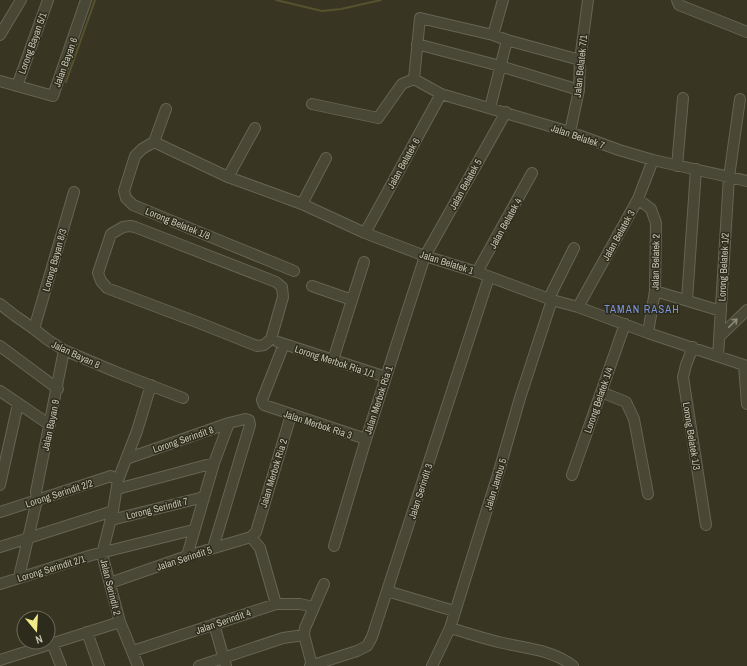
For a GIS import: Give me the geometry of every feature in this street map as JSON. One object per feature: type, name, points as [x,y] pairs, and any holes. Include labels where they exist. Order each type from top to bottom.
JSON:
[{"type":"street","points":[[0,35],[21,0]]},
{"type":"street","name":"Lorong Bayan 5/1","points":[[17,86],[48,0]]},
{"type":"street","name":"Jalan Bayan 6","points":[[0,81],[53,96],[86,0]]},
{"type":"street","points":[[493,35],[503,0]]},
{"type":"street","name":"Jalan Belatek 7/1","points":[[570,132],[579,90],[580,60],[588,0]]},
{"type":"street","points":[[677,0],[679,6],[747,32]]},
{"type":"street","points":[[312,104],[378,118],[402,84],[414,79],[420,18],[493,35],[580,60]]},
{"type":"street","points":[[490,108],[507,40]]},
{"type":"street","points":[[417,44],[500,66],[579,90]]},
{"type":"street","name":"Jalan Belatek 7","points":[[414,79],[441,94],[570,132],[594,142],[653,160],[747,181]]},
{"type":"street","name":"Jalan Belatek 6","points":[[365,233],[441,94]]},
{"type":"street","points":[[677,166],[683,98]]},
{"type":"street","name":"Lorong Belatek 1/2","points":[[718,356],[729,177],[740,99]]},
{"type":"street","points":[[154,142],[166,109]]},
{"type":"street","name":"Jalan Belatek 5","points":[[425,256],[506,112]]},
{"type":"street","points":[[228,176],[254,128]]},
{"type":"street","name":"Jalan Belatek 1","points":[[154,142],[228,176],[302,204],[365,233],[425,256],[477,272],[648,333],[746,365]]},
{"type":"street","name":"Lorong Belatek 1/8","points":[[154,142],[142,149],[135,156],[124,191],[126,198],[133,205],[294,271]]},
{"type":"street","points":[[302,204],[326,158]]},
{"type":"street","name":"Jalan Belatek 3","points":[[578,308],[638,199],[653,160]]},
{"type":"street","points":[[687,300],[696,169]]},
{"type":"street","name":"Jalan Belatek 4","points":[[477,272],[532,173]]},
{"type":"street","name":"Lorong Bayan 8/3","points":[[34,329],[74,192]]},
{"type":"street","name":"Jalan Belatek 2","points":[[638,199],[651,209],[656,223],[655,291],[648,333]]},
{"type":"street","points":[[123,227],[135,227],[276,282],[282,287],[283,297],[271,339],[264,345],[257,346],[107,288],[100,281],[98,273],[111,234],[123,227]]},
{"type":"street","name":"Jalan Jambu 5","points":[[432,666],[450,628],[499,471],[550,299],[574,248]]},
{"type":"street","name":"Jalan Merbok Ria 1","points":[[334,546],[366,439],[425,256]]},
{"type":"street","points":[[333,360],[364,262]]},
{"type":"street","name":"Jalan Serindit 3","points":[[311,666],[357,651],[367,646],[372,637],[489,277]]},
{"type":"street","points":[[312,286],[352,300]]},
{"type":"street","points":[[655,291],[721,311]]},
{"type":"street","name":"Jalan Bayan 8","points":[[0,304],[48,340],[64,350],[183,398]]},
{"type":"street","points":[[719,337],[747,310]]},
{"type":"street","name":"Lorong Belatek 1/4","points":[[572,475],[625,324]]},
{"type":"street","name":"Lorong Merbok Ria 1/1","points":[[271,339],[386,377]]},
{"type":"street","name":"Jalan Merbok Ria 3","points":[[284,344],[262,400],[264,405],[290,415],[366,439]]},
{"type":"street","points":[[0,346],[58,388]]},
{"type":"street","name":"Lorong Belatek 1/3","points":[[693,347],[683,378],[706,526]]},
{"type":"street","name":"Jalan Bayan 9","points":[[19,577],[37,500],[36,492],[58,388],[64,350]]},
{"type":"street","points":[[746,365],[747,404]]},
{"type":"street","points":[[126,459],[137,431],[151,385]]},
{"type":"street","points":[[0,391],[50,425]]},
{"type":"street","points":[[601,392],[626,402],[634,419],[648,494]]},
{"type":"street","points":[[0,485],[18,404]]},
{"type":"street","name":"Jalan Merbok Ria 2","points":[[253,534],[290,415]]},
{"type":"street","points":[[213,548],[250,425],[249,420],[245,419],[230,423]]},
{"type":"street","name":"Lorong Serindit 8","points":[[126,459],[230,423]]},
{"type":"street","name":"Lorong Serindit 8","points":[[187,556],[193,530],[214,463],[230,423]]},
{"type":"street","name":"Jalan Serindit 2","points":[[126,459],[118,484],[112,516],[102,554],[120,622],[138,666]]},
{"type":"street","name":"Lorong Serindit 2/2","points":[[0,511],[111,476],[118,484],[214,463]]},
{"type":"street","name":"Lorong Serindit 7","points":[[0,547],[28,538],[112,516],[204,497]]},
{"type":"street","name":"Lorong Serindit 2/1","points":[[0,584],[92,555],[102,554],[193,530]]},
{"type":"street","points":[[253,534],[260,548],[276,604]]},
{"type":"street","name":"Jalan Serindit 5","points":[[110,583],[253,534]]},
{"type":"street","points":[[311,666],[304,635],[305,628],[324,584]]},
{"type":"street","points":[[387,591],[454,612]]},
{"type":"street","name":"Jalan Serindit 4","points":[[133,651],[276,604],[300,604],[314,607]]},
{"type":"street","points":[[56,642],[120,622]]},
{"type":"street","points":[[214,624],[225,662]]},
{"type":"street","points":[[450,628],[504,643],[551,653],[566,660],[573,666]]},
{"type":"street","points":[[87,632],[99,666]]},
{"type":"street","points":[[200,666],[225,662],[284,638],[304,635]]},
{"type":"street","points":[[0,660],[31,650]]},
{"type":"street","points":[[55,650],[61,666]]},
{"type":"waterway","points":[[66,82],[95,0]]},
{"type":"waterway","points":[[276,0],[322,11],[341,9],[381,0]]},
{"type":"district","name":"TAMAN RASAH","points":[[642,309]]}]
